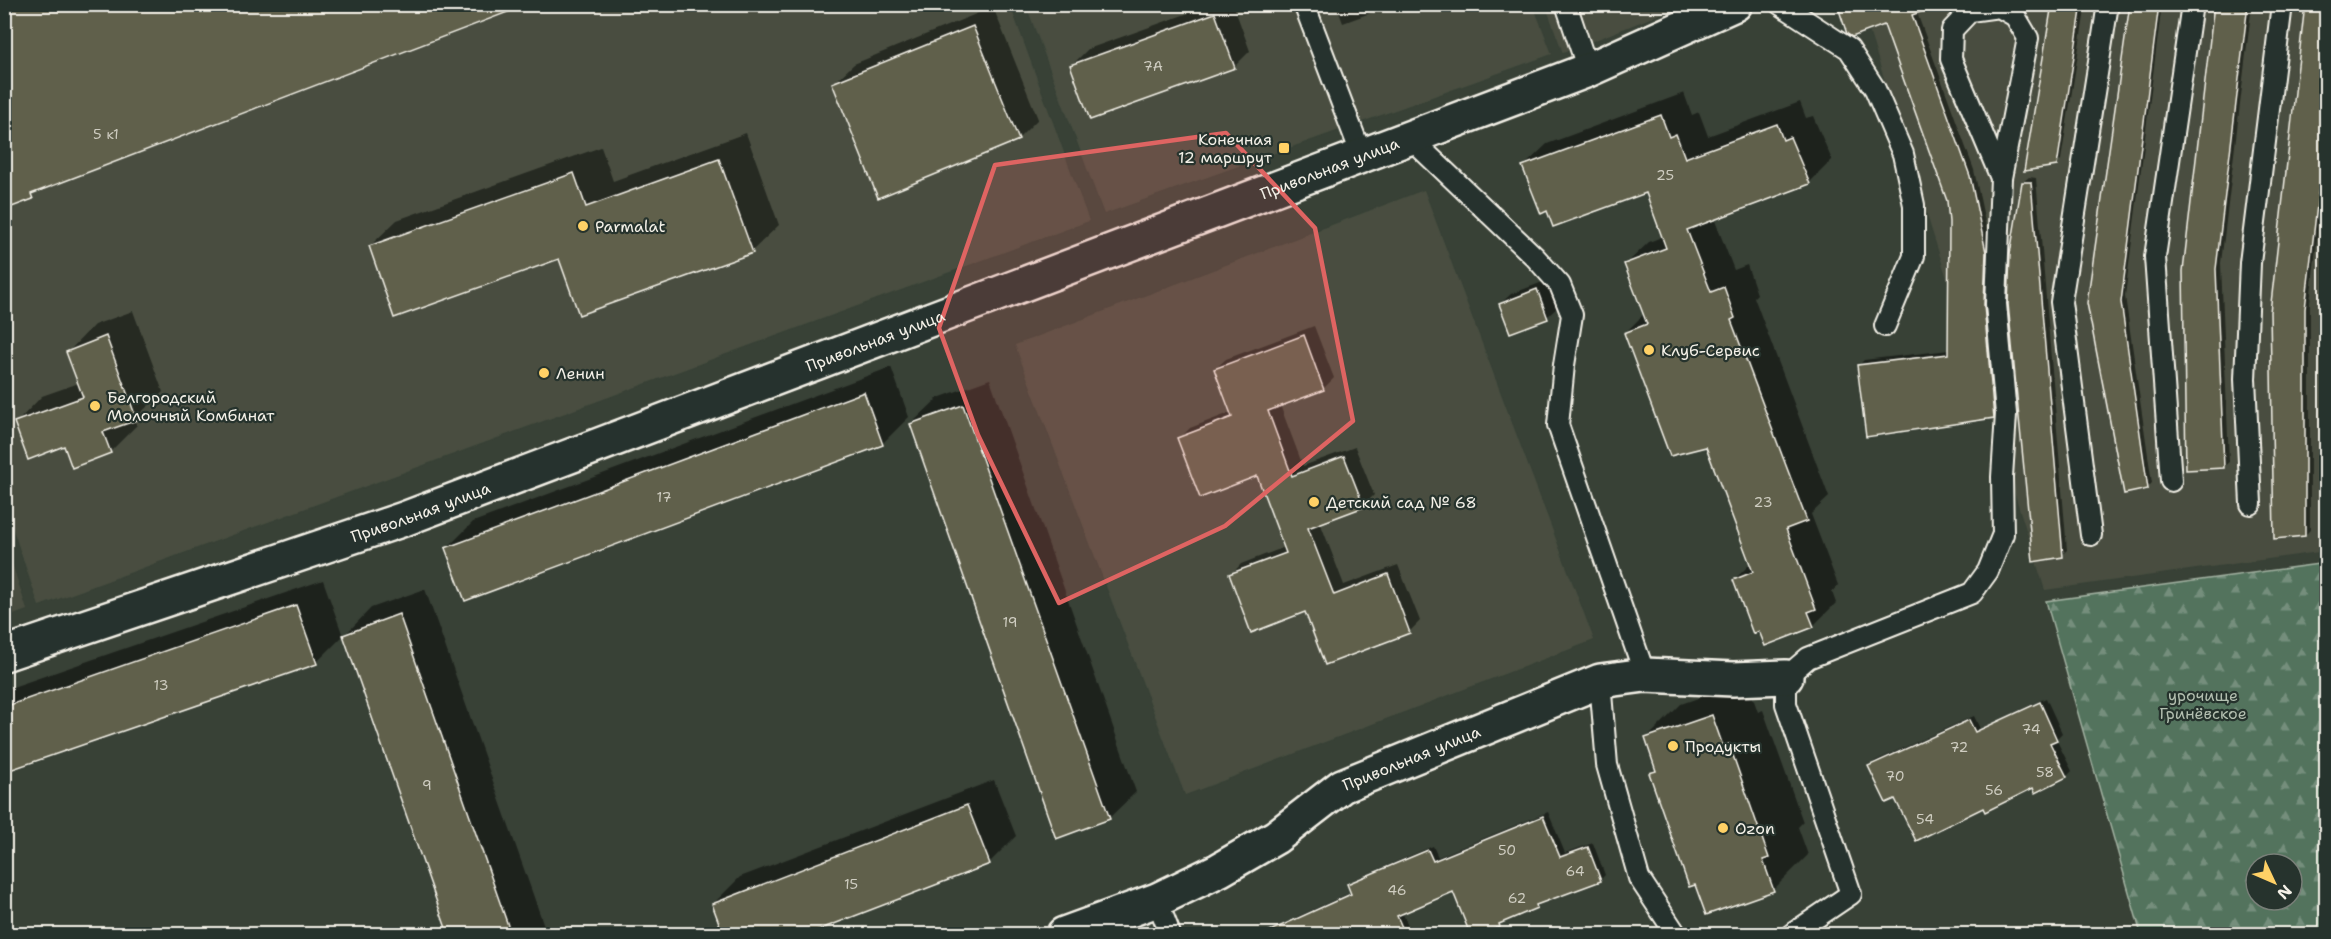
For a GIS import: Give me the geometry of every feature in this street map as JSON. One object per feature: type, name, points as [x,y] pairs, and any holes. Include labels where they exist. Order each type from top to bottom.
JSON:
[{"type":"street","name":"Привольная улица","points":[[4,654],[404,519],[1588,70],[1735,4]]},
{"type":"street","name":"Привольная улица","points":[[1064,934],[1157,900],[1219,870],[1276,837],[1342,786],[1600,681],[1645,675],[1734,679],[1786,677]]},
{"type":"lane","points":[[1304,4],[1362,156]]},
{"type":"lane","points":[[1566,4],[1588,70]]},
{"type":"lane","points":[[1780,4],[1849,49],[1875,89],[1903,154],[1914,205],[1914,256],[1885,326]]},
{"type":"lane","points":[[2091,535],[2061,302],[2108,4]]},
{"type":"lane","points":[[2171,481],[2155,257],[2192,4]]},
{"type":"lane","points":[[2251,504],[2245,379],[2250,263],[2282,4]]},
{"type":"lane","points":[[1792,934],[1851,894],[1786,704],[1786,677],[1808,658],[1972,593],[1988,571],[2003,534],[2002,477],[2006,414],[1996,304],[2001,178],[2028,38],[2015,16],[1999,7],[1970,11],[1952,30],[1951,59],[2001,178]]},
{"type":"lane","points":[[1410,138],[1535,256],[1560,285],[1572,315],[1558,425],[1645,675]]},
{"type":"lane","points":[[1600,681],[1607,765],[1639,878],[1676,934]]},
{"type":"lane","points":[[1157,900],[1170,934]]},
{"type":"highlighted area","points":[[1226,133],[1315,228],[1353,421],[1225,526],[1059,603],[978,435],[939,328],[995,165]]},
{"type":"shaded area","points":[[1545,4],[1683,5],[1563,53]]},
{"type":"shaded area","name":"Белгородский Молочный Комбинат","points":[[4,5],[1010,5],[1089,221],[39,606],[5,506]]},
{"type":"shaded area","points":[[1026,5],[1533,5],[1552,54],[1104,214]]},
{"type":"shaded area","points":[[1861,5],[2326,5],[2326,551],[2045,590]]},
{"type":"shaded area","points":[[1424,190],[1594,640],[1185,795],[1015,345]]},
{"type":"shaded area","points":[[5,542],[27,610],[4,618]]},
{"type":"green space","name":"урочище Гринёвское","points":[[2326,563],[2326,934],[2141,934],[2046,601]]},
{"type":"building","points":[[4,4],[520,4],[521,7],[31,194],[33,199],[4,210]]},
{"type":"building","points":[[1837,4],[1932,4],[1932,8],[1912,15],[1970,176],[1986,252],[1984,305],[1994,418],[1866,437],[1857,365],[1948,354],[1949,222],[1947,201],[1884,25],[1852,37],[1847,34]]},
{"type":"building","points":[[2052,4],[2082,4],[2057,166],[2024,171]]},
{"type":"building","points":[[2130,4],[2159,4],[2121,302],[2148,489],[2124,494],[2087,303]]},
{"type":"building","points":[[2214,4],[2248,4],[2216,269],[2224,468],[2186,470],[2183,271]]},
{"type":"building","points":[[2305,4],[2326,4],[2326,127],[2305,309],[2305,536],[2274,539],[2270,312]]},
{"type":"building","points":[[1215,13],[1235,68],[1090,120],[1070,65]]},
{"type":"building","points":[[973,26],[1019,140],[878,198],[832,83]]},
{"type":"building","points":[[1661,115],[1669,137],[1676,134],[1685,158],[1777,124],[1783,140],[1790,137],[1810,184],[1687,230],[1711,292],[1724,287],[1735,318],[1731,320],[1807,521],[1786,529],[1816,609],[1808,612],[1814,627],[1765,646],[1759,631],[1753,634],[1733,580],[1753,572],[1706,447],[1670,456],[1624,333],[1647,324],[1624,264],[1666,248],[1646,193],[1553,227],[1547,211],[1541,214],[1522,166]]},
{"type":"building","name":"Parmalat","points":[[719,159],[753,253],[579,315],[559,259],[394,318],[369,246],[574,173],[586,207]]},
{"type":"building","points":[[2022,182],[2031,182],[2063,557],[2033,562],[2008,304],[2010,254]]},
{"type":"building","points":[[1537,289],[1548,319],[1510,333],[1499,304]]},
{"type":"building","name":"Детский сад № 68","points":[[1304,335],[1324,390],[1268,411],[1292,476],[1344,456],[1364,507],[1308,528],[1334,595],[1388,574],[1410,633],[1325,665],[1305,612],[1251,633],[1229,574],[1286,553],[1257,476],[1200,498],[1177,438],[1232,417],[1214,369]]},
{"type":"building","name":"Белгородский Молочный Комбинат","points":[[106,336],[137,420],[103,432],[111,453],[72,468],[64,446],[28,460],[14,422],[83,397],[66,352]]},
{"type":"building","points":[[864,392],[883,445],[465,601],[445,548]]},
{"type":"building","points":[[963,405],[1110,819],[1056,839],[910,424]]},
{"type":"building","points":[[296,605],[317,664],[4,772],[4,707]]},
{"type":"building","points":[[399,614],[511,934],[448,934],[343,635]]},
{"type":"building","points":[[2040,702],[2057,740],[2050,743],[2067,777],[2035,793],[2033,788],[1985,812],[1983,808],[1916,841],[1895,799],[1886,803],[1868,766],[1969,720],[1975,732]]},
{"type":"building","points":[[1712,715],[1723,746],[1729,744],[1769,858],[1763,860],[1774,891],[1706,915],[1695,885],[1689,887],[1649,773],[1656,771],[1645,738]]},
{"type":"building","points":[[967,805],[990,864],[808,934],[723,934],[712,904]]},
{"type":"building","points":[[1543,816],[1560,857],[1588,847],[1601,881],[1536,905],[1537,908],[1481,934],[1470,934],[1453,892],[1397,916],[1405,934],[1263,934],[1351,894],[1347,884],[1428,850],[1433,861]]},
{"type":"place","name":"Конечная 12 маршрут","points":[[1284,148]]},
{"type":"place","name":"Parmalat","points":[[583,226]]},
{"type":"place","name":"Клуб-Сервис","points":[[1649,350]]},
{"type":"place","name":"Ленин","points":[[544,373]]},
{"type":"place","name":"Белгородский Молочный Комбинат","points":[[95,406]]},
{"type":"place","name":"Детский сад № 68","points":[[1314,502]]},
{"type":"place","name":"Продукты","points":[[1673,746]]},
{"type":"place","name":"Ozon","points":[[1723,828]]}]
